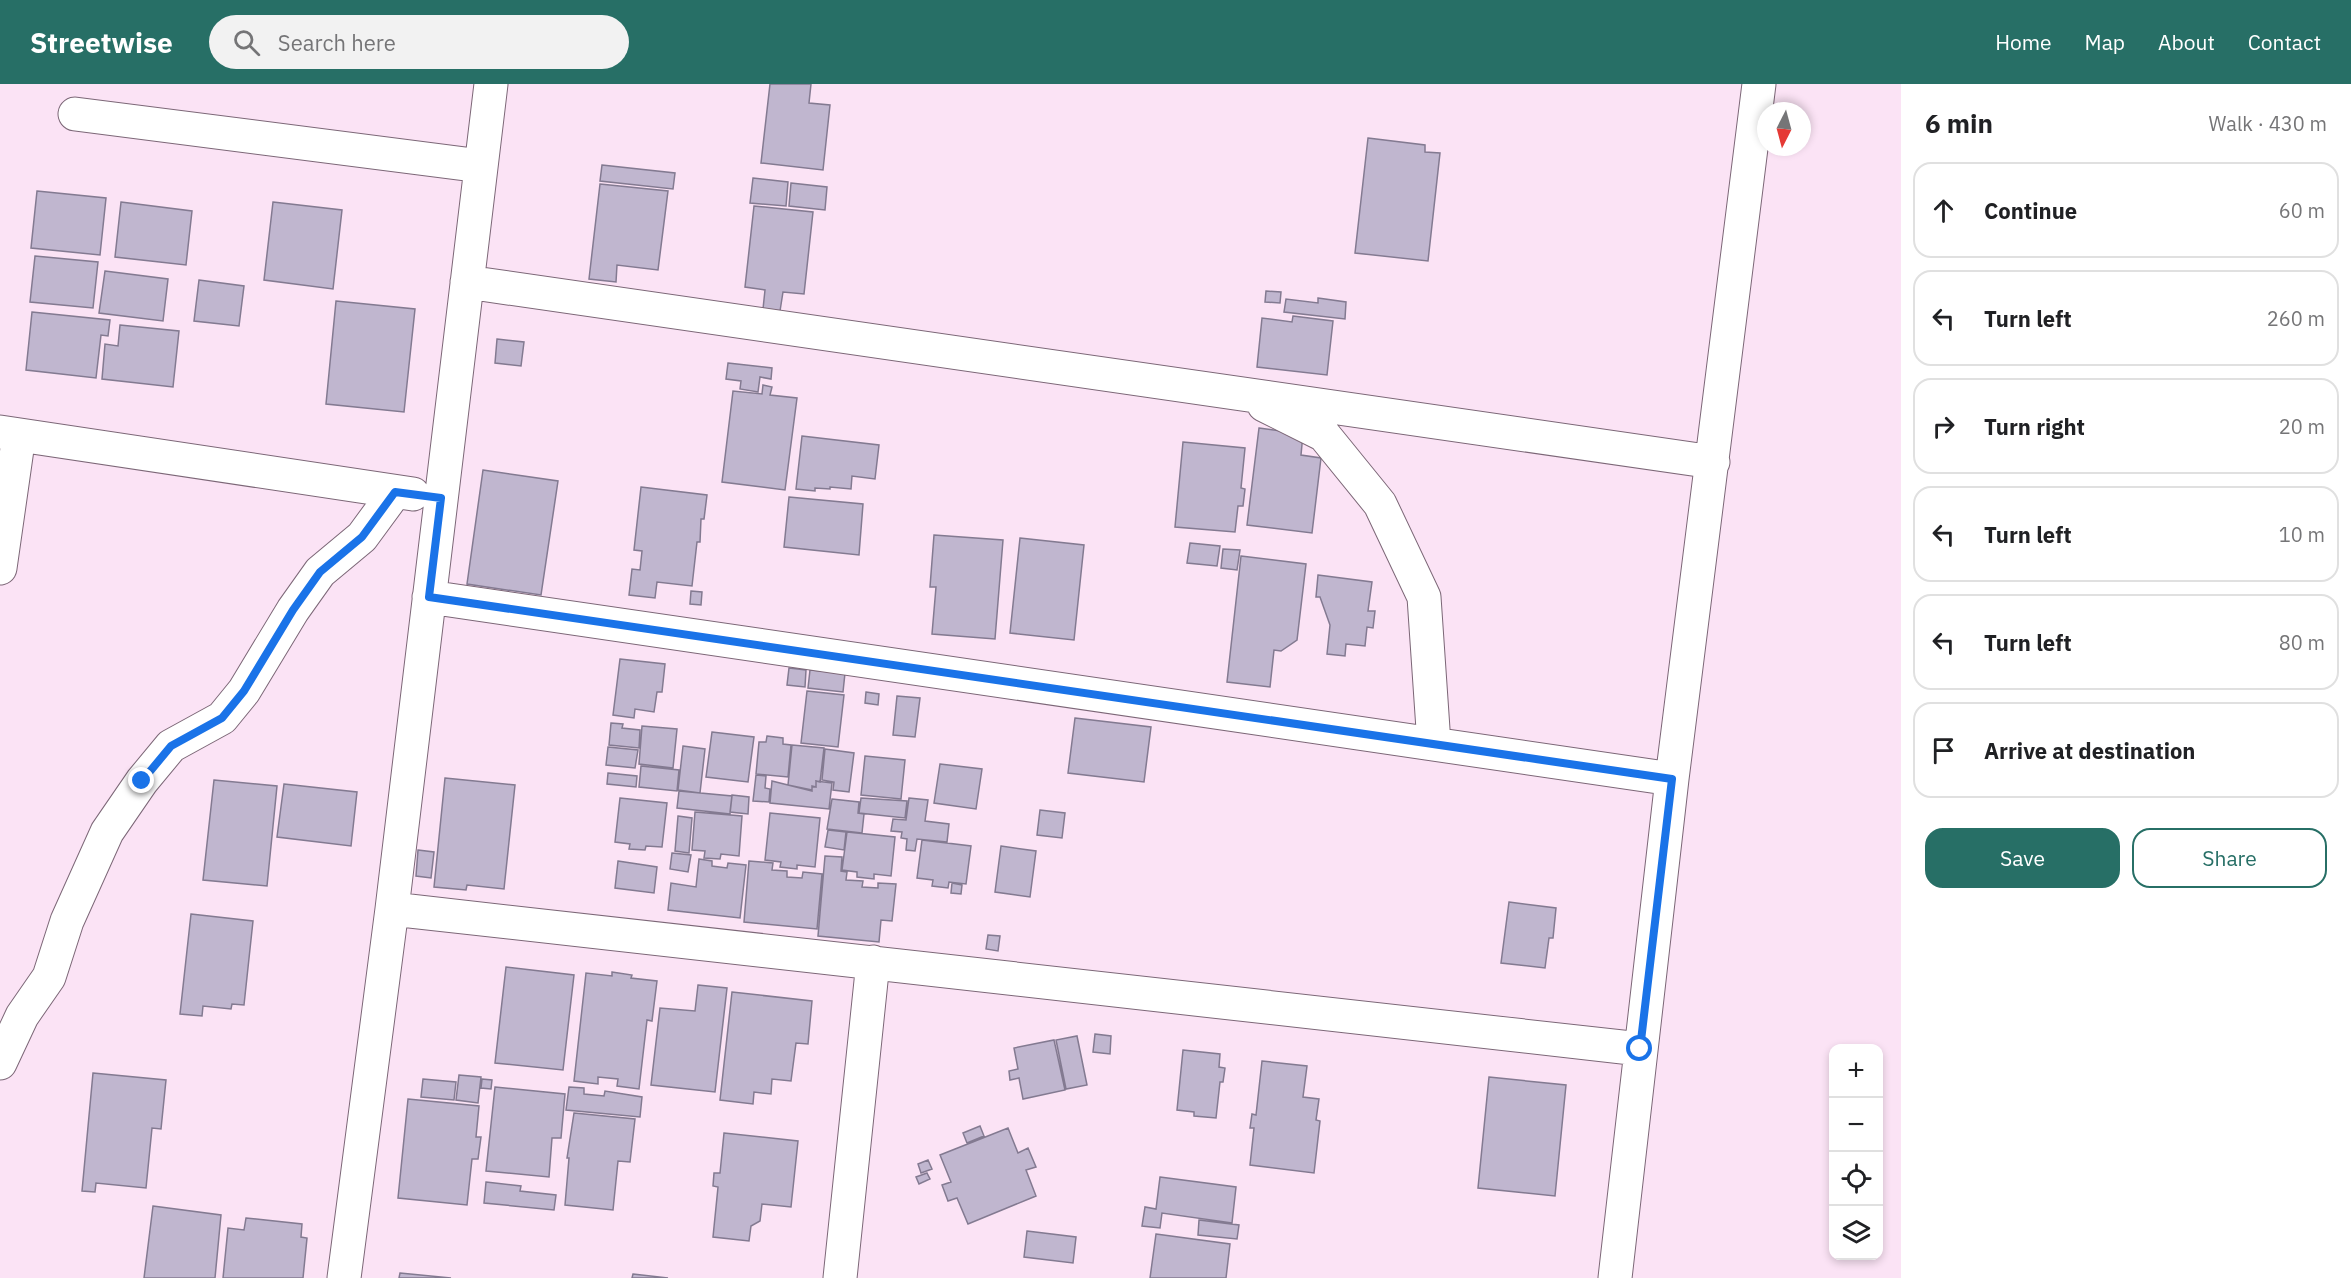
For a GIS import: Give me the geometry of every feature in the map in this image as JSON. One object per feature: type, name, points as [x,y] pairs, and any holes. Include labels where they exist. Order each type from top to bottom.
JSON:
[{"type":"street","points":[[345,1278],[392,909],[491,84]]},
{"type":"street","points":[[1615,1278],[1672,779],[1759,84]]},
{"type":"street","points":[[75,114],[482,166]]},
{"type":"street","points":[[467,282],[1713,462]]},
{"type":"street","points":[[1238,392],[1324,435],[1380,504],[1424,597],[1434,744]]},
{"type":"street","points":[[0,568],[10,434],[441,498]]},
{"type":"street","points":[[0,1063],[22,1016],[49,976],[67,921],[107,832],[136,790],[171,746],[222,718],[244,691],[293,610],[320,572],[362,537],[395,492]]},
{"type":"street","points":[[429,597],[1672,779]]},
{"type":"street","points":[[392,909],[1640,1049]]},
{"type":"street","points":[[840,1278],[873,962]]},
{"type":"building","points":[[770,84],[811,84],[809,103],[830,105],[823,170],[761,163]]},
{"type":"building","points":[[1368,138],[1425,145],[1425,152],[1440,153],[1428,261],[1355,253]]},
{"type":"building","points":[[602,165],[675,173],[673,189],[600,181]]},
{"type":"building","points":[[753,178],[788,182],[786,206],[750,203]]},
{"type":"building","points":[[791,183],[827,187],[825,210],[789,206]]},
{"type":"building","points":[[600,184],[668,191],[658,270],[617,265],[616,282],[589,279]]},
{"type":"building","points":[[37,191],[106,198],[100,255],[31,248]]},
{"type":"building","points":[[121,202],[192,211],[186,265],[115,257]]},
{"type":"building","points":[[273,202],[342,210],[333,289],[264,280]]},
{"type":"building","points":[[754,206],[813,212],[804,294],[783,292],[780,311],[763,309],[765,290],[745,287]]},
{"type":"building","points":[[35,256],[98,262],[93,308],[30,302]]},
{"type":"building","points":[[105,271],[168,279],[163,321],[99,313]]},
{"type":"building","points":[[199,280],[244,286],[239,326],[194,321]]},
{"type":"building","points":[[1266,291],[1281,292],[1280,303],[1265,302]]},
{"type":"building","points":[[1318,298],[1346,302],[1345,319],[1284,312],[1286,299],[1318,303]]},
{"type":"building","points":[[336,301],[415,309],[404,412],[326,404]]},
{"type":"building","points":[[32,312],[110,320],[108,336],[101,335],[96,378],[26,370]]},
{"type":"building","points":[[1293,316],[1333,321],[1327,375],[1257,367],[1262,318],[1292,322]]},
{"type":"building","points":[[120,325],[179,331],[173,387],[102,379],[105,344],[118,346]]},
{"type":"building","points":[[497,339],[524,342],[521,366],[495,363]]},
{"type":"building","points":[[728,363],[772,368],[771,379],[760,377],[758,392],[740,389],[741,381],[726,379]]},
{"type":"building","points":[[763,385],[772,387],[770,395],[797,398],[785,490],[722,482],[733,391],[762,394]]},
{"type":"building","points":[[1259,428],[1303,434],[1301,455],[1321,458],[1312,533],[1247,525]]},
{"type":"building","points":[[802,436],[879,445],[875,479],[852,476],[851,489],[830,487],[830,489],[815,488],[815,491],[796,489]]},
{"type":"building","points":[[1183,442],[1245,448],[1241,488],[1245,489],[1243,506],[1238,506],[1235,532],[1175,527]]},
{"type":"building","points":[[483,470],[558,481],[541,595],[467,584]]},
{"type":"building","points":[[641,487],[707,495],[704,519],[701,519],[700,542],[697,542],[692,586],[657,582],[655,598],[629,595],[632,569],[640,570],[642,551],[634,550]]},
{"type":"building","points":[[789,497],[863,504],[859,555],[784,547]]},
{"type":"building","points":[[934,535],[1003,540],[995,639],[932,634],[936,587],[930,587]]},
{"type":"building","points":[[1020,538],[1084,545],[1074,640],[1010,633]]},
{"type":"building","points":[[1190,543],[1220,546],[1217,566],[1187,563]]},
{"type":"building","points":[[1223,549],[1240,550],[1237,570],[1221,568]]},
{"type":"building","points":[[1241,556],[1306,564],[1297,640],[1281,651],[1274,650],[1270,687],[1227,682]]},
{"type":"building","points":[[1318,575],[1372,582],[1368,611],[1375,611],[1373,628],[1367,627],[1365,646],[1346,644],[1345,656],[1327,654],[1330,625],[1320,597],[1316,597]]},
{"type":"building","points":[[691,591],[702,592],[701,605],[690,604]]},
{"type":"building","points":[[620,659],[665,664],[662,692],[657,692],[654,712],[635,709],[634,718],[613,715]]},
{"type":"building","points":[[789,668],[806,670],[805,687],[787,685]]},
{"type":"building","points":[[810,670],[845,673],[843,692],[808,688]]},
{"type":"building","points":[[807,691],[844,695],[838,747],[801,743]]},
{"type":"building","points":[[866,692],[879,694],[878,705],[865,703]]},
{"type":"building","points":[[897,696],[920,698],[915,737],[893,735]]},
{"type":"building","points":[[1075,718],[1151,727],[1144,782],[1068,773]]},
{"type":"building","points":[[611,723],[623,724],[622,728],[640,730],[639,748],[609,745]]},
{"type":"building","points":[[642,726],[677,729],[673,768],[639,764]]},
{"type":"building","points":[[712,732],[754,737],[748,782],[706,777]]},
{"type":"building","points":[[767,736],[783,738],[783,744],[791,745],[788,777],[756,774],[759,742],[766,742]]},
{"type":"building","points":[[792,745],[824,748],[820,782],[816,781],[816,787],[812,786],[812,790],[788,785]]},
{"type":"building","points":[[683,746],[705,749],[700,793],[678,790]]},
{"type":"building","points":[[608,747],[638,750],[635,768],[606,765]]},
{"type":"building","points":[[825,749],[854,753],[849,792],[833,790],[834,782],[822,780]]},
{"type":"building","points":[[865,756],[905,760],[901,799],[861,795]]},
{"type":"building","points":[[940,764],[982,769],[976,809],[934,803]]},
{"type":"building","points":[[641,766],[679,770],[677,791],[639,787]]},
{"type":"building","points":[[608,773],[637,776],[636,787],[607,784]]},
{"type":"building","points":[[756,775],[766,776],[765,788],[770,789],[769,802],[753,801]]},
{"type":"building","points":[[445,778],[515,785],[504,889],[467,885],[466,890],[434,887]]},
{"type":"building","points":[[214,780],[277,786],[267,886],[203,880]]},
{"type":"building","points":[[772,781],[812,791],[812,787],[816,787],[816,781],[832,783],[829,809],[770,803]]},
{"type":"building","points":[[284,784],[357,792],[351,846],[277,837]]},
{"type":"building","points":[[679,791],[732,796],[730,814],[677,808]]},
{"type":"building","points":[[732,795],[749,797],[748,814],[730,812]]},
{"type":"building","points":[[620,798],[667,803],[662,847],[646,846],[645,850],[629,849],[630,844],[615,842]]},
{"type":"building","points":[[861,798],[907,801],[905,818],[859,813]]},
{"type":"building","points":[[909,798],[928,800],[925,821],[949,824],[947,842],[917,839],[915,851],[906,850],[907,839],[901,838],[902,832],[891,831],[893,819],[906,820]]},
{"type":"building","points":[[832,799],[859,802],[858,813],[864,814],[862,833],[827,829]]},
{"type":"building","points":[[1040,810],[1065,813],[1062,838],[1037,835]]},
{"type":"building","points":[[695,812],[742,816],[739,856],[721,854],[720,859],[704,858],[705,851],[692,850]]},
{"type":"building","points":[[770,813],[820,818],[815,867],[797,865],[797,869],[780,867],[781,862],[765,860]]},
{"type":"building","points":[[678,816],[692,818],[689,853],[675,851]]},
{"type":"building","points":[[828,830],[846,832],[844,850],[825,847]]},
{"type":"building","points":[[847,832],[895,837],[891,876],[874,874],[874,879],[857,877],[857,872],[842,870]]},
{"type":"building","points":[[922,840],[971,846],[966,884],[949,882],[948,888],[932,886],[933,880],[917,878]]},
{"type":"building","points":[[1001,846],[1036,851],[1030,897],[995,892]]},
{"type":"building","points":[[418,850],[434,852],[431,878],[416,876]]},
{"type":"building","points":[[672,853],[691,855],[688,872],[670,869]]},
{"type":"building","points":[[825,856],[842,857],[841,871],[847,872],[846,880],[863,881],[862,887],[878,888],[878,883],[896,884],[892,921],[881,920],[879,942],[818,936]]},
{"type":"building","points":[[699,859],[712,861],[712,866],[727,868],[728,863],[746,865],[740,918],[668,910],[671,883],[696,887]]},
{"type":"building","points":[[618,861],[657,867],[654,893],[615,888]]},
{"type":"building","points":[[749,861],[773,863],[772,870],[787,871],[787,877],[802,878],[803,872],[822,874],[817,929],[744,922]]},
{"type":"building","points":[[952,883],[962,885],[961,894],[951,893]]},
{"type":"building","points":[[1509,902],[1556,908],[1553,938],[1549,938],[1545,968],[1501,963]]},
{"type":"building","points":[[191,914],[253,921],[244,1005],[232,1004],[231,1009],[203,1006],[202,1016],[180,1014]]},
{"type":"building","points":[[988,935],[1000,936],[998,951],[986,949]]},
{"type":"building","points":[[506,967],[574,975],[563,1070],[495,1063]]},
{"type":"building","points":[[612,972],[632,975],[631,978],[657,981],[652,1021],[647,1020],[639,1089],[617,1086],[618,1079],[598,1077],[598,1084],[574,1081],[586,973],[612,976]]},
{"type":"building","points":[[698,985],[727,988],[715,1092],[651,1085],[660,1008],[695,1011]]},
{"type":"building","points":[[732,992],[812,1001],[808,1044],[796,1043],[791,1081],[772,1079],[771,1094],[754,1092],[753,1104],[720,1100]]},
{"type":"building","points":[[1095,1034],[1111,1036],[1110,1054],[1093,1052]]},
{"type":"building","points":[[1077,1036],[1087,1085],[1066,1089],[1056,1040]]},
{"type":"building","points":[[1054,1040],[1065,1090],[1023,1099],[1019,1078],[1010,1080],[1009,1071],[1018,1069],[1014,1048]]},
{"type":"building","points":[[1183,1050],[1220,1054],[1219,1067],[1225,1068],[1223,1082],[1220,1082],[1216,1118],[1194,1116],[1194,1112],[1177,1110]]},
{"type":"building","points":[[1262,1061],[1307,1066],[1303,1097],[1319,1099],[1316,1120],[1320,1121],[1314,1173],[1250,1165],[1254,1128],[1250,1128],[1252,1114],[1256,1115]]},
{"type":"building","points":[[93,1073],[166,1080],[161,1129],[152,1128],[146,1188],[96,1183],[95,1192],[82,1191]]},
{"type":"building","points":[[459,1075],[481,1077],[478,1103],[456,1100]]},
{"type":"building","points":[[1489,1077],[1566,1085],[1555,1196],[1478,1188]]},
{"type":"building","points":[[423,1079],[456,1082],[454,1100],[421,1097]]},
{"type":"building","points":[[482,1079],[492,1080],[491,1089],[481,1088]]},
{"type":"building","points":[[495,1087],[565,1094],[561,1138],[552,1138],[549,1177],[486,1171]]},
{"type":"building","points":[[569,1087],[584,1088],[584,1094],[604,1096],[605,1091],[642,1097],[640,1117],[566,1110]]},
{"type":"building","points":[[408,1099],[479,1106],[476,1137],[481,1137],[478,1159],[472,1159],[467,1205],[398,1198]]},
{"type":"building","points":[[574,1113],[635,1119],[630,1162],[618,1161],[613,1210],[565,1205],[569,1158],[567,1158]]},
{"type":"building","points":[[980,1126],[984,1136],[967,1143],[963,1133]]},
{"type":"building","points":[[1008,1128],[1018,1153],[1028,1148],[1036,1167],[1026,1170],[1036,1196],[968,1224],[957,1198],[948,1201],[942,1185],[951,1182],[940,1155]]},
{"type":"building","points":[[724,1133],[798,1141],[791,1207],[762,1204],[760,1221],[751,1226],[749,1241],[713,1237],[718,1187],[713,1186],[714,1173],[720,1173]]},
{"type":"building","points":[[928,1160],[932,1169],[921,1173],[918,1164]]},
{"type":"building","points":[[927,1173],[930,1179],[919,1184],[916,1177]]},
{"type":"building","points":[[1160,1177],[1236,1187],[1232,1223],[1162,1213],[1160,1228],[1142,1226],[1145,1207],[1156,1209]]},
{"type":"building","points":[[486,1182],[521,1186],[520,1191],[556,1195],[554,1210],[484,1203]]},
{"type":"building","points":[[153,1206],[221,1215],[215,1278],[144,1278]]},
{"type":"building","points":[[246,1218],[302,1224],[301,1237],[307,1238],[303,1278],[223,1278],[228,1228],[244,1230]]},
{"type":"building","points":[[1199,1220],[1239,1225],[1237,1239],[1198,1235]]},
{"type":"building","points":[[1027,1231],[1076,1237],[1073,1263],[1024,1257]]},
{"type":"building","points":[[1156,1234],[1230,1244],[1226,1278],[1150,1278]]},
{"type":"building","points":[[400,1273],[451,1278],[399,1278]]},
{"type":"building","points":[[633,1274],[668,1278],[632,1278]]},
{"type":"route","points":[[142,781],[171,746],[222,718],[244,691],[293,610],[320,572],[362,537],[395,492],[441,498],[429,597],[1672,779],[1640,1049]]}]
